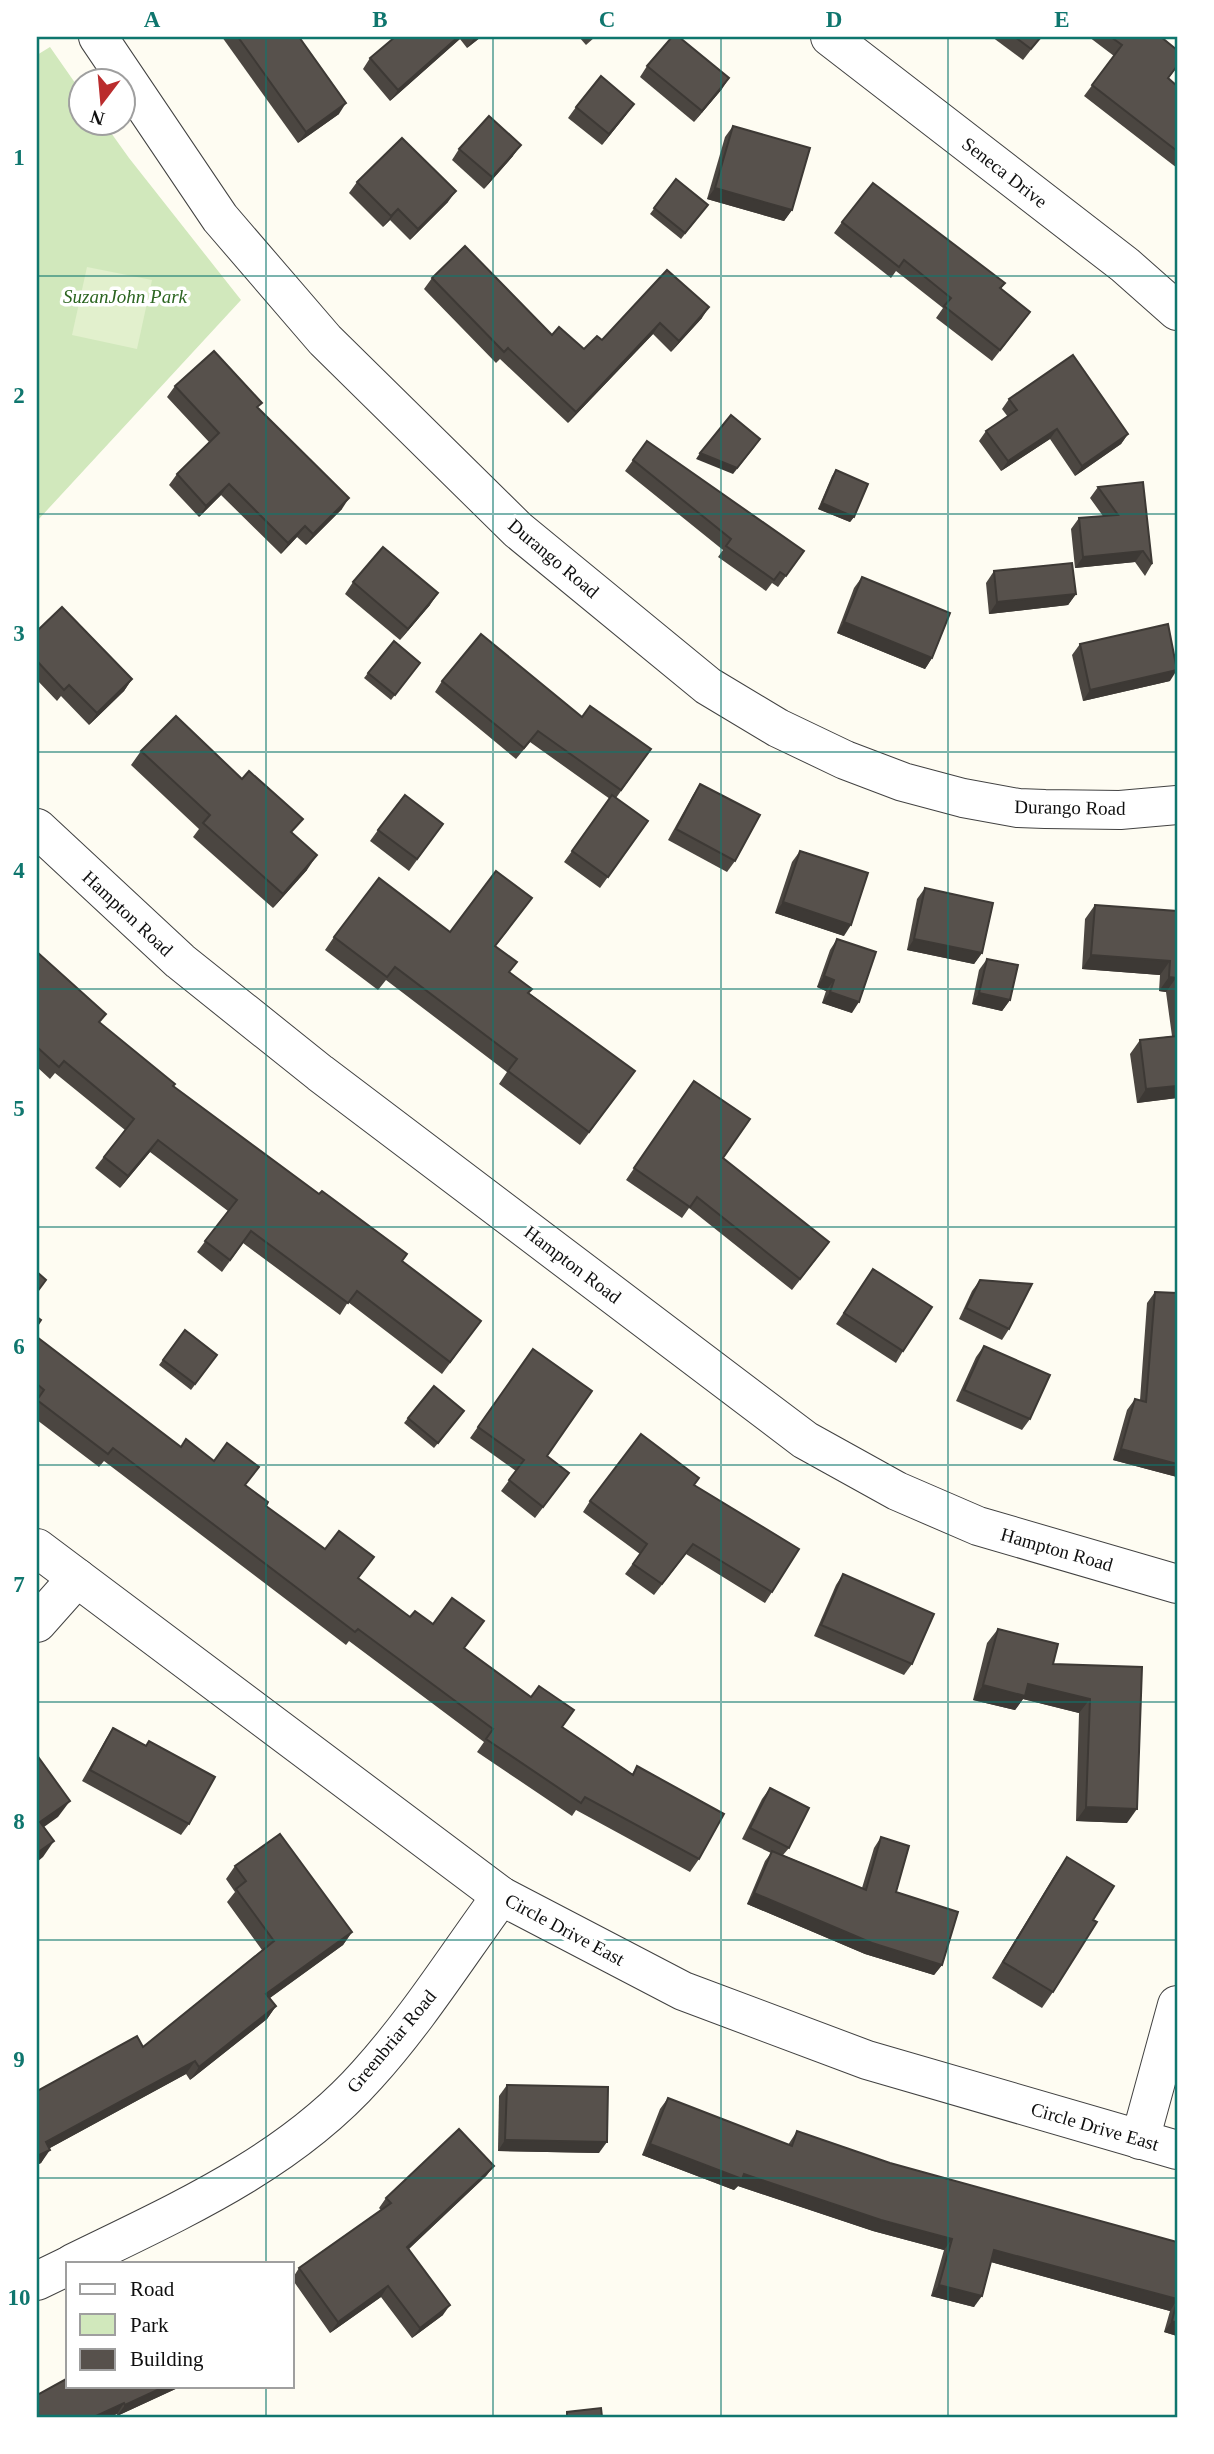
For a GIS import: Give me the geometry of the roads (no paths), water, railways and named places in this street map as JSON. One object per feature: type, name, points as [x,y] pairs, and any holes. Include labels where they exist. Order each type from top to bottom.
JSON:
[{"type":"street","name":"Durango Road","points":[[98,37],[220,218],[325,340],[518,530],[708,686],[778,728],[845,760],[903,782],[953,796],[1018,808],[1120,810],[1177,805]]},
{"type":"street","name":"Seneca Drive","points":[[830,37],[1125,265],[1177,311]]},
{"type":"street","name":"Hampton Road","points":[[37,828],[180,961],[298,1056],[805,1440],[897,1491],[978,1526],[1177,1584]]},
{"type":"street","name":"Circle Drive East","points":[[37,1548],[500,1896],[683,1991],[867,2060],[1177,2150]]},
{"type":"street","points":[[37,1623],[76,1578]]},
{"type":"street","name":"Greenbriar Road","points":[[75,2262],[196,2202],[261,2165],[324,2117],[366,2077],[406,2029],[500,1896]]},
{"type":"street","points":[[1140,2140],[1177,2005]]},
{"type":"street","name":"Greenbriar Road","points":[[37,2281],[66,2266]]},
{"type":"park label","name":"SuzanJohn Park","points":[[125,296]]}]
